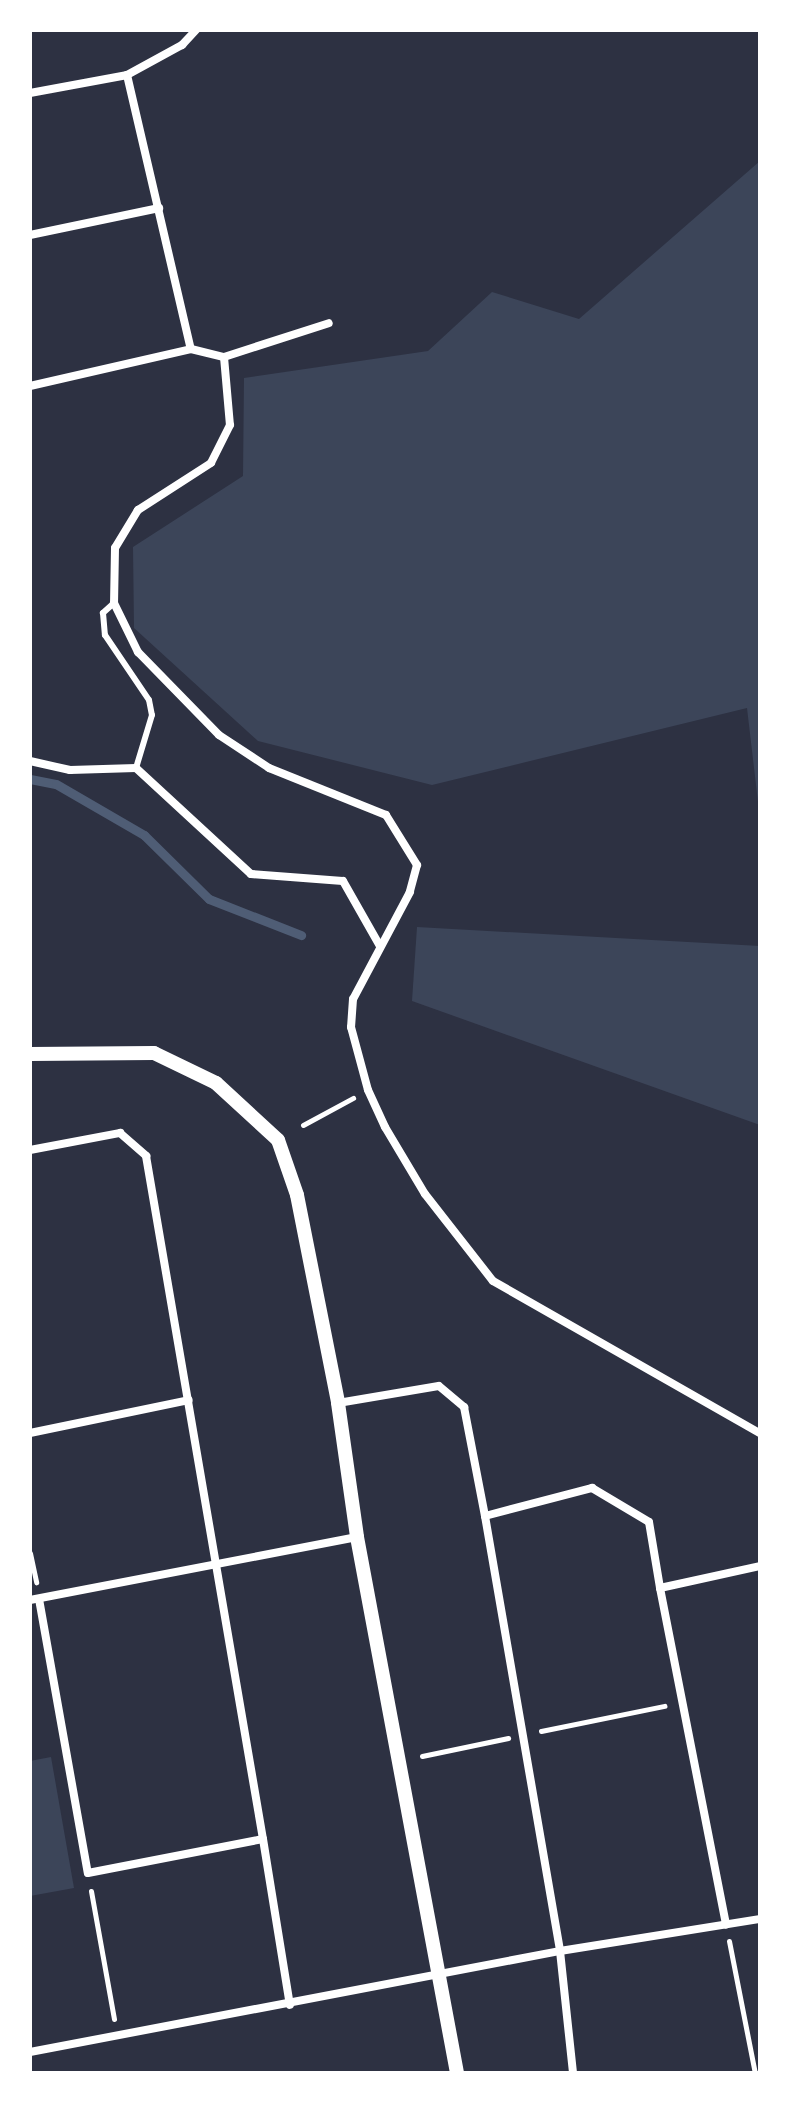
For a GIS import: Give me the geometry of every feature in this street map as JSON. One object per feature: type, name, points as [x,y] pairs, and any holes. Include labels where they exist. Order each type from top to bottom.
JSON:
[{"type":"street","points":[[30,93],[127,75],[182,45],[196,30]]},
{"type":"street","points":[[127,75],[191,349]]},
{"type":"street","points":[[30,235],[159,208]]},
{"type":"street","points":[[30,386],[191,349],[224,357],[329,323]]},
{"type":"street","points":[[224,357],[230,425],[211,463],[138,510],[115,548],[114,603],[138,652],[219,735],[269,768],[386,815],[417,865],[410,892],[353,999],[352,1013],[368,1090],[425,1194],[493,1281],[760,1433]]},
{"type":"street","points":[[30,761],[70,770],[136,768],[251,874],[343,881],[380,946]]},
{"type":"street","points":[[30,1054],[154,1053],[216,1083],[278,1140],[297,1195],[338,1403],[357,1537],[457,2073]]},
{"type":"street","points":[[30,1150],[120,1133],[146,1156],[290,2005]]},
{"type":"street","points":[[338,1403],[439,1386],[464,1407],[560,1951],[573,2073]]},
{"type":"street","points":[[30,1433],[189,1400]]},
{"type":"street","points":[[485,1516],[592,1488],[649,1522],[726,1925]]},
{"type":"street","points":[[263,1839],[88,1873],[34,1599],[357,1537]]},
{"type":"street","points":[[660,1588],[760,1566]]},
{"type":"street","points":[[30,2052],[290,2005],[560,1951],[760,1919]]},
{"type":"lane","points":[[114,603],[103,613],[105,635],[149,700],[152,715],[136,768]]},
{"type":"path","points":[[303,1125],[368,1090]]},
{"type":"path","points":[[30,1553],[34,1599]]},
{"type":"path","points":[[422,1756],[682,1702]]},
{"type":"path","points":[[88,1873],[117,2036]]},
{"type":"path","points":[[726,1925],[755,2073]]},
{"type":"shaded area","points":[[760,161],[760,819],[747,708],[432,785],[258,741],[134,628],[133,547],[243,476],[244,378],[428,351],[492,292],[579,319]]},
{"type":"shaded area","points":[[417,927],[760,946],[760,1125],[412,1001]]},
{"type":"shaded area","points":[[51,1757],[74,1888],[30,1896],[30,1761]]},
{"type":"waterway","points":[[30,779],[56,784],[144,835],[209,899],[301,935]]}]
